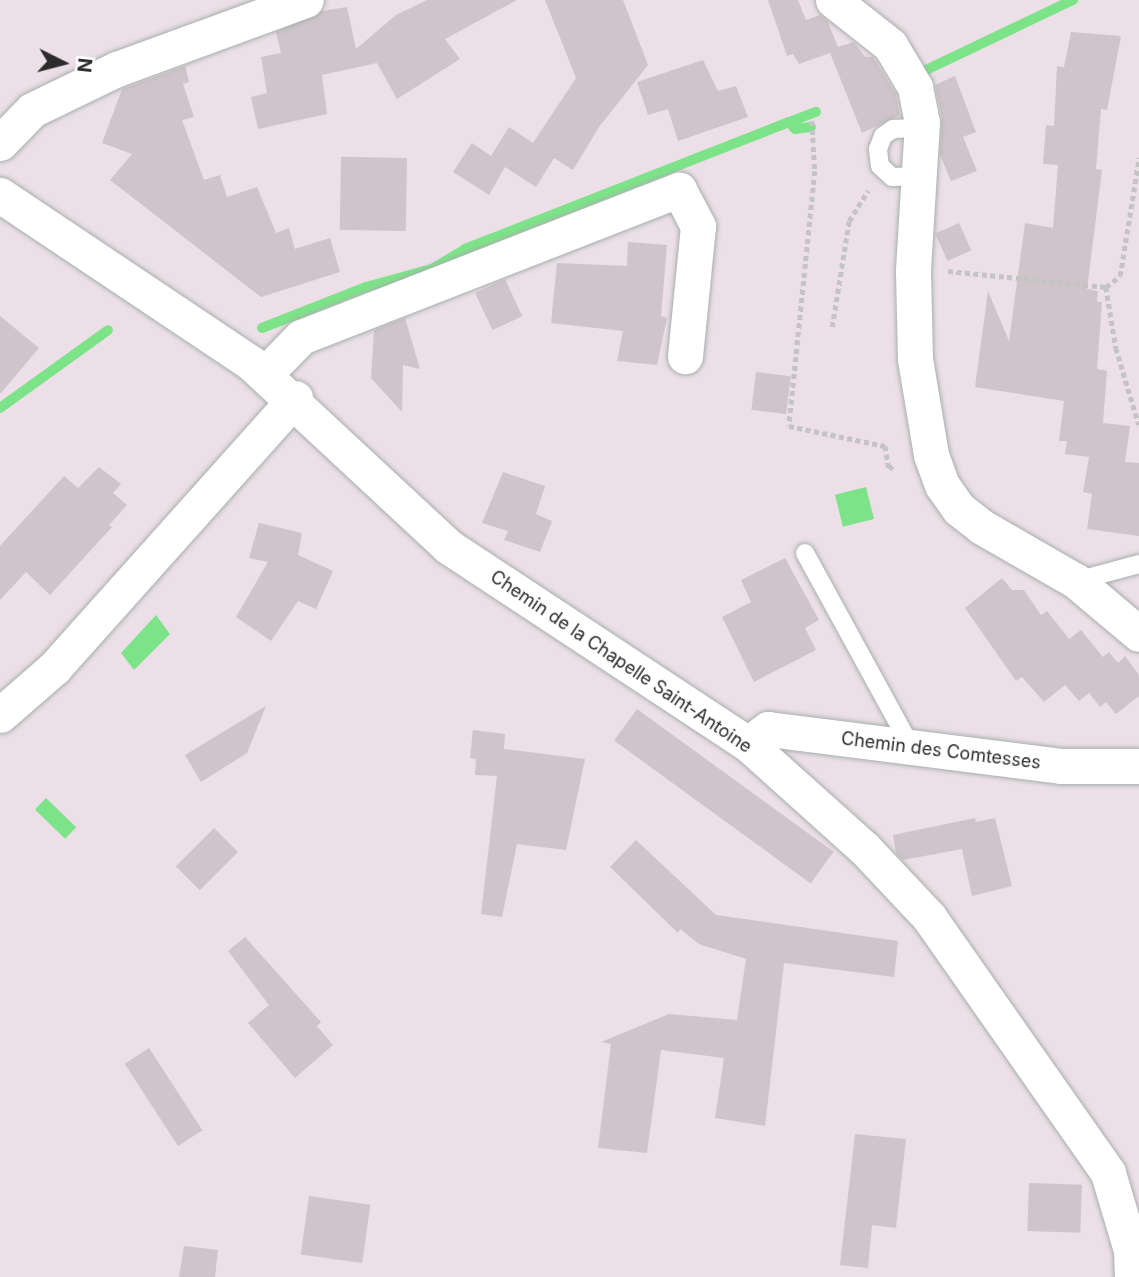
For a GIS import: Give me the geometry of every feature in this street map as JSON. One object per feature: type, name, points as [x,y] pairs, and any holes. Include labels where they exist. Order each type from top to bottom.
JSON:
[{"type":"street","points":[[0,143],[32,110],[117,69],[306,0]]},
{"type":"street","points":[[834,0],[890,45],[915,87],[921,137],[903,175],[914,280],[915,359],[931,455],[942,485],[959,509],[982,527],[1076,581],[1139,634]]},
{"type":"street","points":[[265,373],[301,337],[679,190],[698,226],[685,355]]},
{"type":"street","name":"Chemin de la Chapelle Saint-Antoine","points":[[0,195],[265,373],[295,398],[449,547],[748,744],[865,849],[929,917],[1108,1173],[1134,1252]]},
{"type":"street","points":[[0,715],[54,668],[295,398]]},
{"type":"street","name":"Chemin des Comtesses","points":[[748,744],[768,729],[1061,766],[1139,766]]},
{"type":"lane","points":[[805,554],[911,747]]},
{"type":"lane","points":[[1076,581],[1139,564]]},
{"type":"path","points":[[811,121],[815,182],[789,426],[885,446],[889,469],[896,466],[893,453]]},
{"type":"path","points":[[914,280],[963,271],[1106,287],[1120,276],[1139,158]]},
{"type":"path","points":[[832,327],[849,221],[869,190],[903,175]]},
{"type":"path","points":[[1106,287],[1116,348],[1139,425]]},
{"type":"shaded area","points":[[866,487],[874,519],[843,527],[835,495]]},
{"type":"shaded area","points":[[156,615],[170,634],[134,670],[121,653]]},
{"type":"shaded area","points":[[46,798],[76,827],[65,839],[35,810]]},
{"type":"building","points":[[427,0],[517,0],[445,39],[460,59],[397,99],[377,63],[322,75],[327,114],[258,129],[251,97],[267,93],[261,57],[281,53],[276,32],[322,11],[347,7],[356,49],[396,15]]},
{"type":"building","points":[[545,0],[623,0],[648,65],[599,127],[573,170],[554,158],[536,187],[505,167],[489,195],[453,172],[472,143],[491,156],[509,127],[533,143],[576,78]]},
{"type":"building","points":[[768,0],[798,0],[806,20],[820,15],[828,22],[838,47],[854,42],[865,57],[873,57],[896,94],[900,115],[862,133],[830,53],[799,64],[793,54],[787,56]]},
{"type":"building","points":[[1071,32],[1121,36],[1107,110],[1101,109],[1096,169],[1102,170],[1087,289],[1098,291],[1097,302],[1102,302],[1097,369],[1107,371],[1103,423],[1130,426],[1125,462],[1139,463],[1139,536],[1087,529],[1092,494],[1083,492],[1089,457],[1065,454],[1067,441],[1059,441],[1064,401],[975,387],[988,291],[1009,341],[1025,223],[1053,228],[1058,165],[1043,164],[1046,125],[1054,126],[1057,66],[1064,67]]},
{"type":"building","points":[[703,60],[718,91],[736,86],[748,117],[678,141],[668,109],[648,115],[637,82]]},
{"type":"building","points":[[185,66],[189,82],[183,84],[194,117],[182,120],[204,180],[220,175],[227,197],[257,187],[276,233],[289,228],[295,249],[330,238],[340,272],[261,297],[110,180],[132,154],[102,143],[122,89]]},
{"type":"building","points":[[955,76],[976,132],[963,137],[977,171],[951,181],[940,155],[942,118],[935,85]]},
{"type":"building","points":[[341,157],[407,158],[406,231],[340,230]]},
{"type":"building","points":[[959,223],[971,250],[947,261],[935,234]]},
{"type":"building","points":[[628,242],[667,245],[661,316],[667,318],[657,365],[617,361],[623,331],[551,323],[557,263],[627,266]]},
{"type":"building","points":[[505,279],[522,316],[492,330],[475,293]]},
{"type":"building","points":[[0,316],[39,348],[0,394]]},
{"type":"building","points":[[405,318],[420,369],[403,365],[402,412],[371,378],[374,330]]},
{"type":"building","points":[[756,372],[791,376],[786,414],[751,410]]},
{"type":"building","points":[[99,467],[121,484],[113,493],[127,505],[109,525],[112,527],[50,595],[26,572],[0,600],[0,546],[64,476],[78,488]]},
{"type":"building","points":[[503,472],[545,486],[536,514],[552,521],[540,552],[504,540],[508,531],[482,523]]},
{"type":"building","points":[[259,523],[302,533],[298,555],[333,571],[316,609],[298,601],[271,641],[236,617],[268,562],[249,558]]},
{"type":"building","points":[[785,558],[819,620],[805,628],[816,650],[754,682],[722,617],[751,602],[741,580]]},
{"type":"building","points":[[1002,578],[1012,590],[1024,590],[1041,615],[1047,611],[1069,639],[1081,630],[1103,657],[1109,652],[1118,663],[1125,656],[1139,675],[1139,696],[1116,714],[1106,702],[1100,707],[1089,693],[1079,701],[1065,685],[1044,702],[1022,677],[1016,681],[965,608]]},
{"type":"building","points":[[266,706],[247,753],[201,782],[185,755]]},
{"type":"building","points":[[637,709],[834,852],[811,883],[614,741]]},
{"type":"building","points":[[473,730],[505,734],[504,749],[585,759],[566,850],[517,844],[502,917],[481,914],[497,776],[475,775],[476,759],[470,758]]},
{"type":"building","points":[[975,818],[976,822],[995,818],[1012,886],[972,896],[962,849],[903,860],[896,853],[893,835]]},
{"type":"building","points":[[214,828],[238,852],[200,890],[176,866]]},
{"type":"building","points":[[636,840],[716,915],[898,941],[894,977],[784,963],[765,1126],[715,1118],[724,1058],[661,1050],[647,1153],[598,1148],[611,1044],[601,1042],[669,1014],[737,1020],[746,959],[699,944],[680,929],[678,933],[610,867]]},
{"type":"building","points":[[245,937],[321,1022],[317,1026],[333,1045],[295,1078],[248,1023],[269,1005],[228,951]]},
{"type":"building","points":[[149,1048],[202,1130],[178,1146],[125,1064]]},
{"type":"building","points":[[855,1134],[906,1139],[896,1228],[872,1225],[868,1268],[840,1265]]},
{"type":"building","points":[[1029,1183],[1082,1185],[1080,1233],[1027,1231]]},
{"type":"building","points":[[309,1196],[370,1205],[362,1263],[301,1254]]},
{"type":"building","points":[[184,1246],[218,1250],[215,1277],[179,1277]]},
{"type":"waterway","points":[[926,70],[1073,0]]},
{"type":"waterway","points":[[787,123],[816,112]]},
{"type":"waterway","points":[[262,328],[366,287],[432,269],[465,249],[789,122],[795,129],[811,127]]},
{"type":"waterway","points":[[0,408],[108,330]]}]
